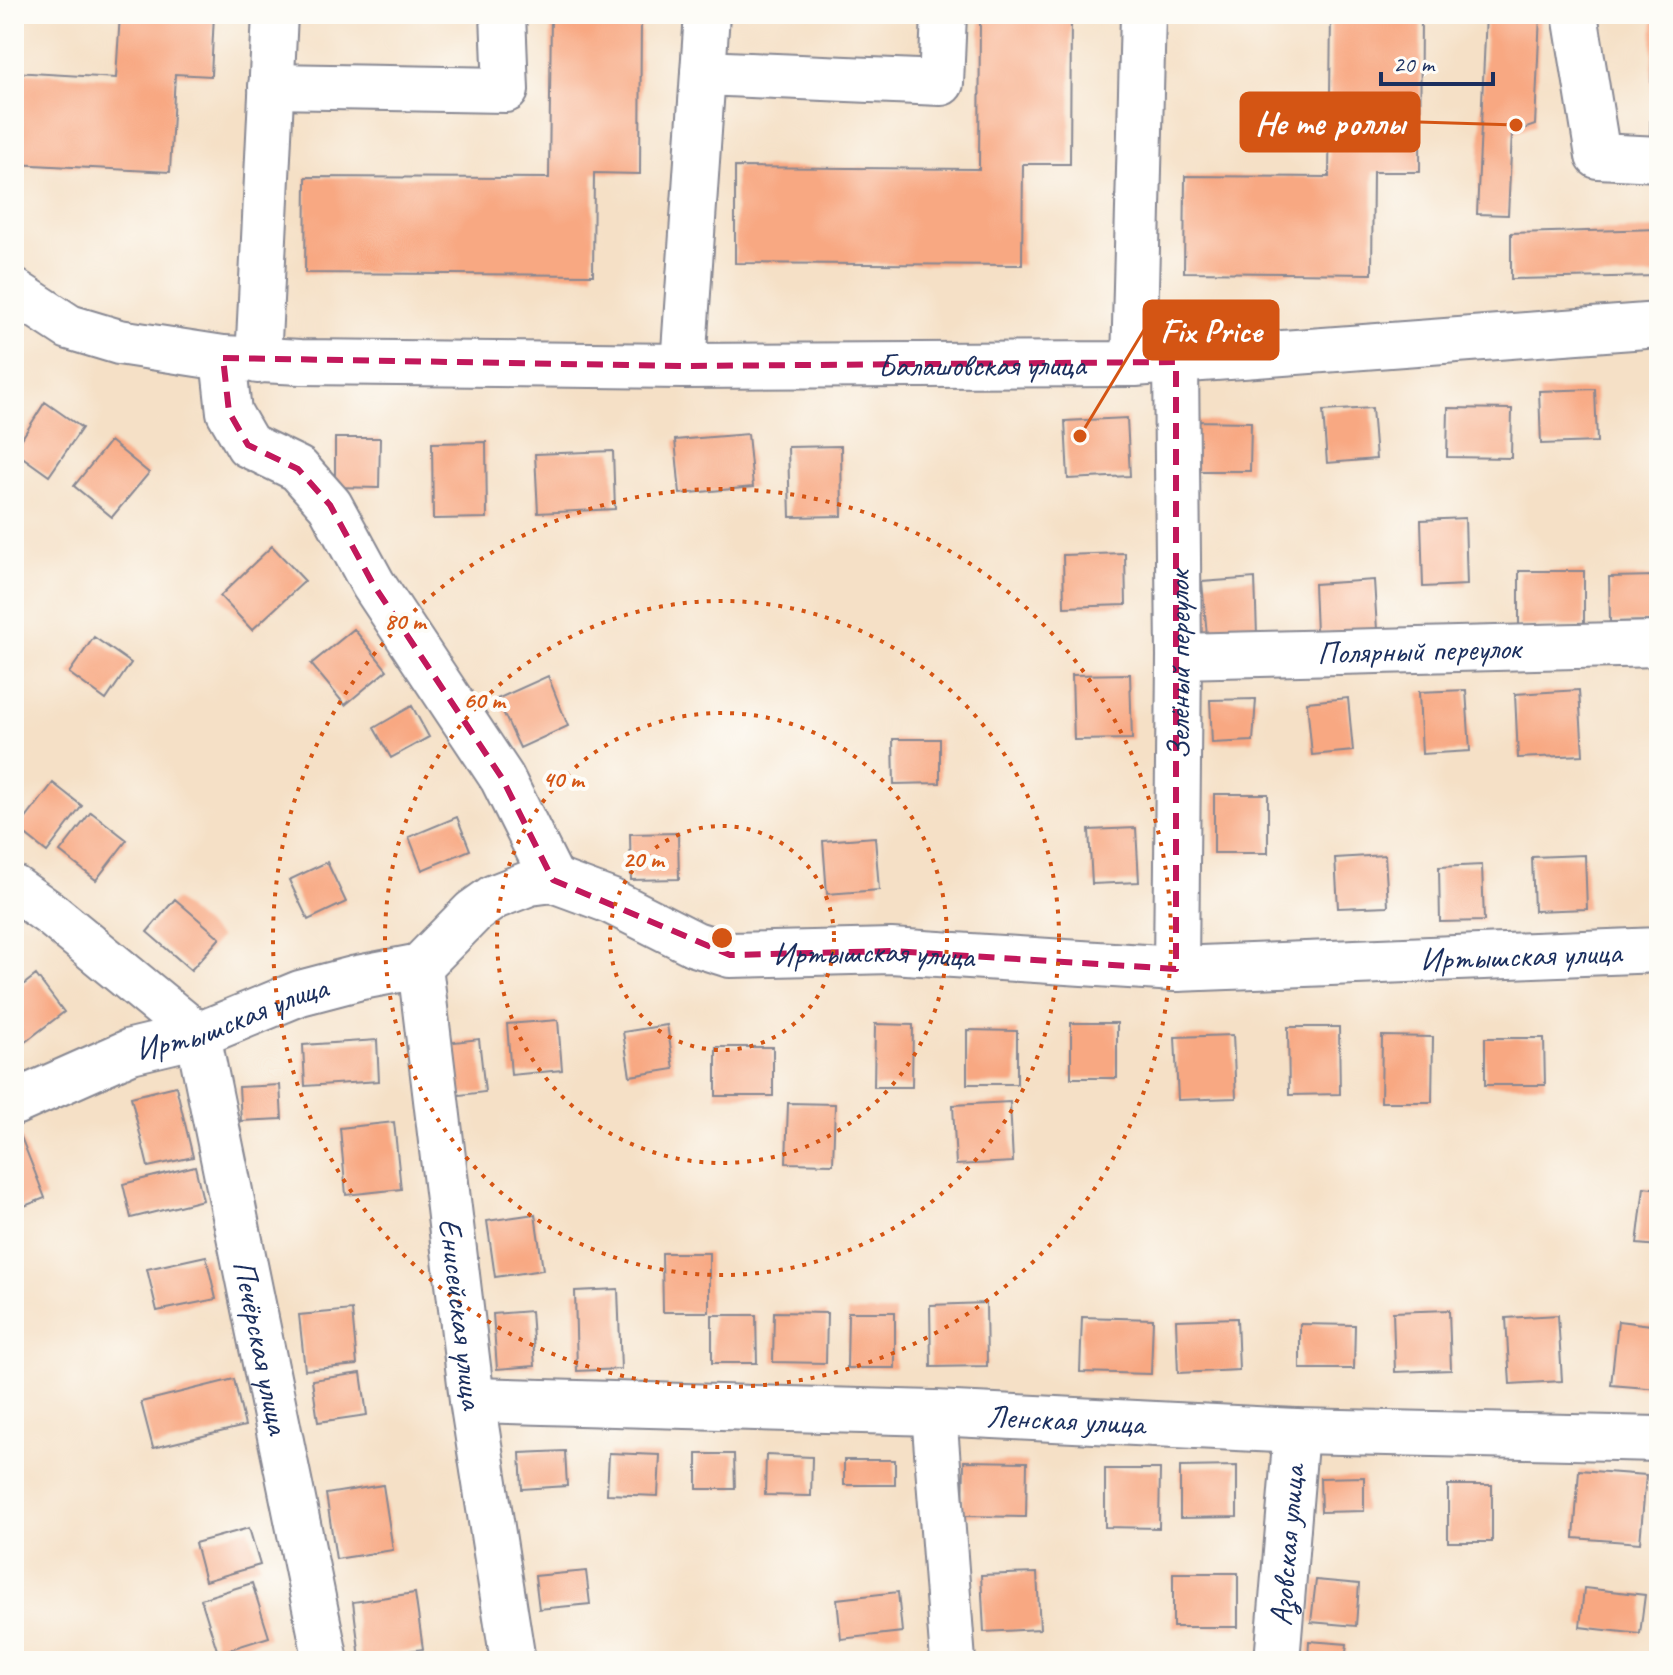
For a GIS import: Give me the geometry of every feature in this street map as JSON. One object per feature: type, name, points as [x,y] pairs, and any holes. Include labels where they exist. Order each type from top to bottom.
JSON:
[{"type":"street","points":[[275,14],[271,86],[240,359],[229,412],[248,445],[298,469],[330,505],[373,584],[502,778],[553,880],[530,883],[494,897],[473,912],[420,966]]},
{"type":"street","points":[[271,86],[506,90],[503,14]]},
{"type":"street","points":[[683,366],[707,14]]},
{"type":"street","points":[[703,73],[941,83],[944,14]]},
{"type":"street","name":"Зелёный переулок","points":[[1143,14],[1155,363],[1179,656],[1176,969]]},
{"type":"street","points":[[1575,14],[1598,156],[1659,159]]},
{"type":"street","name":"Балашовская улица","points":[[14,291],[69,327],[119,342],[240,359],[301,362],[683,366],[1155,363],[1659,325]]},
{"type":"street","name":"Полярный переулок","points":[[1179,656],[1659,644]]},
{"type":"street","name":"Иртышская улица","points":[[553,880],[610,901],[695,944],[730,955],[891,951],[1176,969],[1659,950]]},
{"type":"street","points":[[14,888],[52,915],[198,1035]]},
{"type":"street","name":"Иртышская улица","points":[[14,1103],[131,1051],[198,1035],[300,993],[420,966]]},
{"type":"street","name":"Енисейская улица","points":[[420,966],[472,1400],[513,1661]]},
{"type":"street","name":"Печёрская улица","points":[[198,1035],[326,1661]]},
{"type":"street","name":"Ленская улица","points":[[472,1400],[934,1413],[1296,1431],[1659,1439]]},
{"type":"street","points":[[934,1413],[953,1661]]},
{"type":"street","name":"Азовская улица","points":[[1277,1661],[1296,1431]]},
{"type":"highlighted area","points":[[223,358],[683,366],[1176,362],[1176,969],[891,951],[730,955],[553,880],[502,778],[373,584],[330,505],[298,469],[248,445],[229,412]]},
{"type":"building","points":[[120,14],[214,14],[211,76],[175,74],[170,172],[14,164],[14,72],[116,78]]},
{"type":"building","points":[[551,14],[641,14],[640,174],[594,173],[593,275],[305,273],[306,177],[549,178]]},
{"type":"building","points":[[980,14],[1071,14],[1070,164],[1023,164],[1022,265],[735,263],[735,167],[979,169]]},
{"type":"building","points":[[1331,14],[1421,14],[1420,172],[1373,172],[1372,274],[1184,272],[1185,176],[1329,177]]},
{"type":"building","points":[[1486,14],[1540,14],[1535,125],[1512,133],[1508,215],[1477,214]]},
{"type":"building","points":[[1653,14],[1659,14],[1659,134],[1650,134]]},
{"type":"building","points":[[1659,229],[1659,276],[1511,279],[1511,233]]},
{"type":"building","points":[[1595,389],[1597,442],[1541,444],[1539,391]]},
{"type":"building","points":[[45,402],[82,428],[49,476],[14,451]]},
{"type":"building","points":[[1372,408],[1376,459],[1327,463],[1323,411]]},
{"type":"building","points":[[1448,408],[1512,409],[1511,458],[1447,457]]},
{"type":"building","points":[[1127,418],[1130,476],[1068,479],[1065,421]]},
{"type":"building","points":[[1192,421],[1251,422],[1250,471],[1192,471]]},
{"type":"building","points":[[748,434],[753,487],[680,494],[675,440]]},
{"type":"building","points":[[335,438],[380,438],[379,488],[335,487]]},
{"type":"building","points":[[110,441],[149,473],[112,517],[74,486]]},
{"type":"building","points":[[486,442],[487,518],[433,519],[432,443]]},
{"type":"building","points":[[841,446],[842,516],[790,517],[788,447]]},
{"type":"building","points":[[613,451],[615,509],[538,513],[535,454]]},
{"type":"building","points":[[1465,518],[1467,585],[1423,587],[1421,520]]},
{"type":"building","points":[[272,546],[305,581],[252,630],[220,596]]},
{"type":"building","points":[[1125,553],[1126,605],[1064,607],[1063,555]]},
{"type":"building","points":[[1519,571],[1584,571],[1584,626],[1519,626]]},
{"type":"building","points":[[1657,576],[1658,621],[1610,622],[1609,577]]},
{"type":"building","points":[[1255,578],[1257,635],[1207,635],[1202,582]]},
{"type":"building","points":[[1374,580],[1377,630],[1316,633],[1314,584]]},
{"type":"building","points":[[354,629],[387,670],[345,705],[311,664]]},
{"type":"building","points":[[94,637],[131,663],[106,700],[69,673]]},
{"type":"building","points":[[1130,674],[1132,739],[1074,740],[1072,675]]},
{"type":"building","points":[[548,676],[568,726],[520,748],[497,699]]},
{"type":"building","points":[[1466,690],[1470,751],[1422,754],[1419,692]]},
{"type":"building","points":[[1579,690],[1583,755],[1518,758],[1515,694]]},
{"type":"building","points":[[1348,698],[1353,751],[1312,755],[1307,702]]},
{"type":"building","points":[[1256,699],[1253,741],[1212,743],[1210,700]]},
{"type":"building","points":[[412,706],[429,737],[391,758],[374,728]]},
{"type":"building","points":[[893,739],[940,739],[940,783],[894,784]]},
{"type":"building","points":[[53,783],[82,806],[47,852],[18,829]]},
{"type":"building","points":[[1214,794],[1268,794],[1268,853],[1214,853]]},
{"type":"building","points":[[91,812],[127,840],[96,880],[60,852]]},
{"type":"building","points":[[457,817],[470,850],[422,870],[409,837]]},
{"type":"building","points":[[1136,828],[1139,882],[1092,884],[1089,830]]},
{"type":"building","points":[[678,833],[679,879],[631,880],[630,834]]},
{"type":"building","points":[[875,837],[879,890],[827,894],[823,841]]},
{"type":"building","points":[[1385,855],[1388,906],[1338,908],[1335,858]]},
{"type":"building","points":[[1585,855],[1587,909],[1534,911],[1532,857]]},
{"type":"building","points":[[327,862],[346,902],[308,920],[289,880]]},
{"type":"building","points":[[1482,865],[1484,921],[1440,922],[1439,867]]},
{"type":"building","points":[[175,899],[220,938],[191,970],[147,932]]},
{"type":"building","points":[[36,975],[64,1012],[25,1042],[14,1027],[14,992]]},
{"type":"building","points":[[558,1020],[562,1070],[511,1075],[507,1024]]},
{"type":"building","points":[[1071,1023],[1117,1023],[1117,1078],[1071,1078]]},
{"type":"building","points":[[875,1024],[913,1025],[912,1087],[874,1087]]},
{"type":"building","points":[[667,1025],[674,1069],[630,1076],[623,1032]]},
{"type":"building","points":[[1288,1027],[1339,1027],[1340,1094],[1289,1095]]},
{"type":"building","points":[[967,1030],[1017,1031],[1017,1084],[967,1084]]},
{"type":"building","points":[[1233,1035],[1236,1098],[1178,1100],[1175,1037]]},
{"type":"building","points":[[1382,1036],[1433,1037],[1432,1102],[1381,1102]]},
{"type":"building","points":[[1485,1038],[1544,1038],[1545,1085],[1485,1085]]},
{"type":"building","points":[[479,1039],[485,1092],[452,1096],[446,1043]]},
{"type":"building","points":[[377,1040],[379,1081],[305,1086],[303,1045]]},
{"type":"building","points":[[716,1047],[773,1047],[773,1096],[716,1096]]},
{"type":"building","points":[[280,1085],[282,1119],[241,1121],[239,1087]]},
{"type":"building","points":[[176,1086],[193,1157],[148,1167],[131,1097]]},
{"type":"building","points":[[1010,1102],[1013,1162],[956,1165],[953,1105]]},
{"type":"building","points":[[788,1103],[835,1104],[833,1164],[786,1163]]},
{"type":"building","points":[[394,1122],[401,1189],[346,1195],[340,1128]]},
{"type":"building","points":[[1656,1134],[1659,1134],[1659,1177],[1653,1176]]},
{"type":"building","points":[[21,1137],[45,1198],[14,1210],[14,1140]]},
{"type":"building","points":[[195,1166],[203,1200],[131,1218],[123,1184]]},
{"type":"building","points":[[1644,1187],[1659,1189],[1659,1246],[1637,1244]]},
{"type":"building","points":[[535,1214],[543,1270],[495,1277],[487,1221]]},
{"type":"building","points":[[662,1253],[709,1253],[709,1312],[663,1312]]},
{"type":"building","points":[[206,1256],[216,1299],[157,1311],[147,1269]]},
{"type":"building","points":[[618,1289],[621,1369],[577,1371],[575,1291]]},
{"type":"building","points":[[986,1303],[987,1366],[931,1367],[930,1305]]},
{"type":"building","points":[[352,1310],[357,1365],[305,1370],[299,1315]]},
{"type":"building","points":[[1449,1310],[1451,1370],[1395,1372],[1393,1312]]},
{"type":"building","points":[[531,1311],[535,1366],[497,1369],[493,1314]]},
{"type":"building","points":[[774,1312],[827,1313],[826,1363],[773,1362]]},
{"type":"building","points":[[848,1312],[895,1312],[895,1368],[847,1368]]},
{"type":"building","points":[[712,1315],[756,1315],[757,1363],[712,1363]]},
{"type":"building","points":[[1558,1315],[1562,1381],[1510,1384],[1506,1318]]},
{"type":"building","points":[[1082,1317],[1153,1319],[1151,1374],[1080,1372]]},
{"type":"building","points":[[1237,1318],[1239,1370],[1178,1373],[1176,1320]]},
{"type":"building","points":[[1618,1321],[1659,1326],[1659,1389],[1611,1385]]},
{"type":"building","points":[[1300,1324],[1355,1325],[1354,1369],[1300,1369]]},
{"type":"building","points":[[361,1373],[367,1415],[318,1422],[312,1380]]},
{"type":"building","points":[[234,1379],[245,1426],[153,1448],[141,1402]]},
{"type":"building","points":[[565,1451],[567,1486],[522,1489],[520,1453]]},
{"type":"building","points":[[609,1453],[660,1455],[658,1496],[607,1494]]},
{"type":"building","points":[[697,1454],[734,1454],[735,1489],[697,1489]]},
{"type":"building","points":[[766,1455],[812,1457],[811,1496],[765,1495]]},
{"type":"building","points":[[844,1460],[895,1460],[895,1485],[844,1485]]},
{"type":"building","points":[[964,1461],[1027,1462],[1026,1517],[963,1516]]},
{"type":"building","points":[[1237,1466],[1237,1517],[1180,1518],[1180,1467]]},
{"type":"building","points":[[1105,1469],[1160,1469],[1159,1528],[1105,1527]]},
{"type":"building","points":[[1579,1470],[1646,1475],[1640,1543],[1574,1538]]},
{"type":"building","points":[[1364,1477],[1364,1511],[1321,1512],[1320,1478]]},
{"type":"building","points":[[383,1485],[393,1550],[336,1559],[326,1494]]},
{"type":"building","points":[[1448,1485],[1492,1485],[1492,1542],[1448,1542]]},
{"type":"building","points":[[249,1528],[260,1565],[205,1581],[195,1543]]},
{"type":"building","points":[[586,1571],[590,1604],[539,1609],[535,1576]]},
{"type":"building","points":[[1037,1573],[1040,1629],[984,1632],[981,1575]]},
{"type":"building","points":[[1173,1573],[1238,1573],[1238,1627],[1173,1627]]},
{"type":"building","points":[[1316,1580],[1359,1584],[1356,1626],[1311,1622]]},
{"type":"building","points":[[252,1583],[269,1637],[218,1653],[201,1599]]},
{"type":"building","points":[[1584,1588],[1645,1595],[1640,1634],[1580,1627]]},
{"type":"building","points":[[898,1592],[902,1632],[841,1639],[837,1599]]},
{"type":"building","points":[[415,1593],[423,1649],[360,1658],[353,1602]]},
{"type":"building","points":[[1309,1641],[1347,1644],[1345,1661],[1308,1661]]},
{"type":"building","points":[[1029,1656],[1030,1661],[967,1661],[967,1657]]},
{"type":"place","name":"Не те роллы","points":[[1516,125]]},
{"type":"place","name":"Fix Price","points":[[1080,436]]}]
